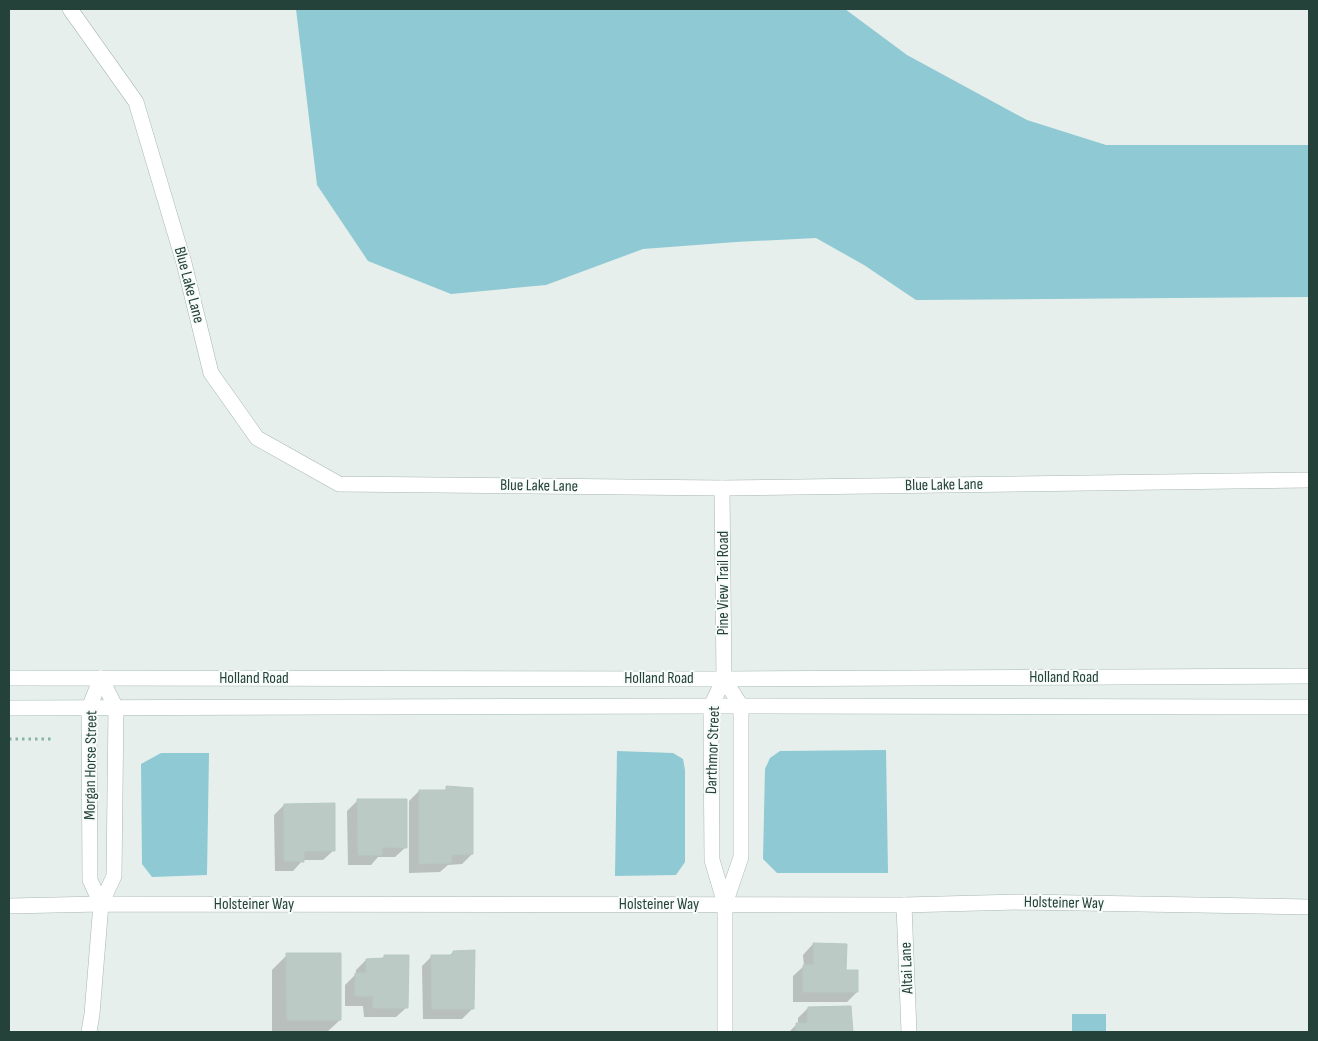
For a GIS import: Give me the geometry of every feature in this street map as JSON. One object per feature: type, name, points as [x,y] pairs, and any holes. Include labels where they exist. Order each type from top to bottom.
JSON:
[{"type":"street","name":"Blue Lake Lane","points":[[70,9],[136,102],[184,263],[211,373],[257,438],[339,484],[722,488],[1309,480]]},
{"type":"street","name":"Pine View Trail Road","points":[[722,488],[724,678]]},
{"type":"street","name":"Holland Road","points":[[9,678],[1309,676]]},
{"type":"street","name":"Morgan Horse Street","points":[[89,1032],[101,904],[114,876],[116,708],[102,678]]},
{"type":"street","name":"Morgan Horse Street","points":[[101,904],[90,880],[89,708],[102,678]]},
{"type":"street","name":"Darthmor Street","points":[[724,678],[712,706],[712,860],[725,904],[724,1032]]},
{"type":"street","name":"Darthmor Street","points":[[724,678],[741,706],[741,857],[725,904]]},
{"type":"street","name":"Holland Road","points":[[9,708],[1309,707]]},
{"type":"street","name":"Holsteiner Way","points":[[9,906],[101,904],[904,905],[1021,902],[1309,907]]},
{"type":"street","name":"Altai Lane","points":[[904,905],[909,1032]]},
{"type":"path","points":[[9,739],[54,739]]},
{"type":"water","points":[[296,9],[845,9],[907,55],[1027,120],[1106,145],[1309,145],[1309,297],[916,300],[864,265],[816,238],[643,249],[546,285],[451,294],[368,261],[317,185]]},
{"type":"water","points":[[886,750],[888,873],[777,873],[763,859],[765,769],[770,758],[780,751]]},
{"type":"water","points":[[617,751],[673,753],[683,759],[685,770],[685,862],[676,875],[615,876]]},
{"type":"water","points":[[161,753],[209,753],[207,875],[152,877],[142,864],[141,764]]},
{"type":"water","points":[[1072,1014],[1106,1014],[1106,1032],[1072,1032]]},
{"type":"building","points":[[446,786],[473,788],[473,854],[452,855],[451,863],[419,864],[419,790],[446,790]]},
{"type":"building","points":[[357,799],[407,799],[407,848],[382,847],[382,855],[358,855]]},
{"type":"building","points":[[335,803],[335,851],[304,851],[304,862],[284,861],[284,804]]},
{"type":"building","points":[[813,943],[847,944],[846,970],[858,970],[858,992],[803,992],[803,965],[814,965]]},
{"type":"building","points":[[475,950],[474,1009],[432,1009],[431,955],[453,955],[453,951]]},
{"type":"building","points":[[286,953],[341,953],[341,1020],[287,1020]]},
{"type":"building","points":[[384,955],[409,955],[408,1008],[373,1008],[373,996],[355,996],[355,973],[366,973],[366,959],[384,958]]},
{"type":"building","points":[[851,1006],[853,1032],[796,1032],[796,1023],[807,1023],[808,1007]]}]
